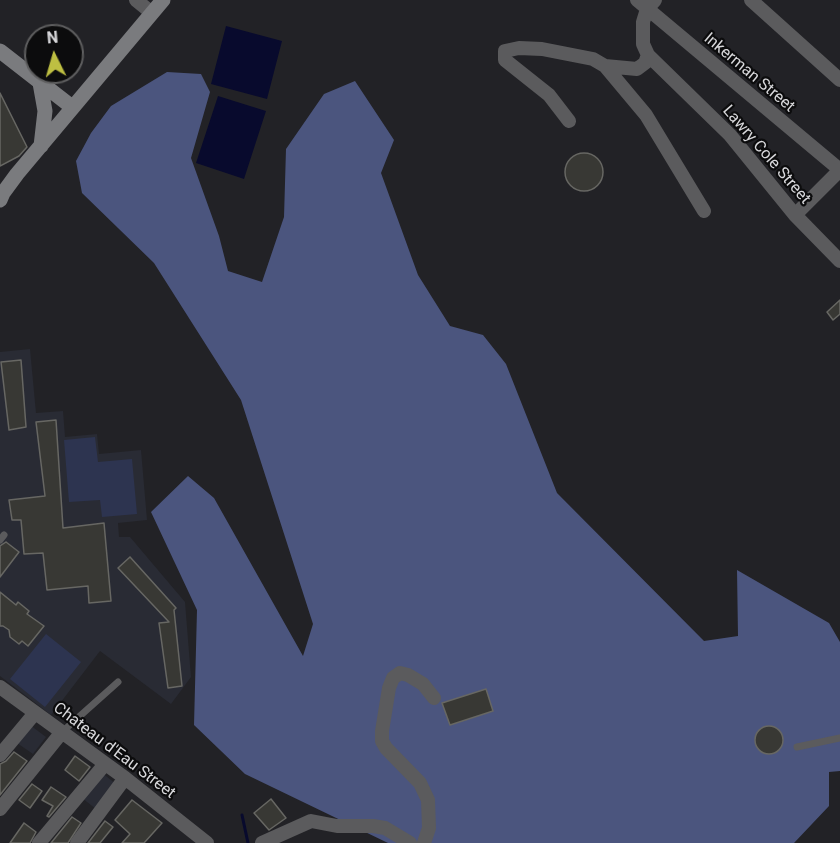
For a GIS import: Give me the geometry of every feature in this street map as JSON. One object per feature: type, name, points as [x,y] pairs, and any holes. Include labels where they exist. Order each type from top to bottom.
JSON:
[{"type":"main road","points":[[0,200],[17,174],[42,146],[72,106],[163,0]]},
{"type":"main road","points":[[0,51],[24,70]]},
{"type":"main road","points":[[40,84],[45,111],[42,146]]},
{"type":"main road","points":[[41,84],[72,106]]},
{"type":"street","points":[[136,0],[152,13]]},
{"type":"street","points":[[751,0],[840,80]]},
{"type":"street","points":[[605,66],[637,69],[645,63],[648,55],[643,44],[646,3]]},
{"type":"street","name":"Inkerman Street","points":[[646,3],[840,170]]},
{"type":"street","points":[[569,121],[549,95],[505,60],[505,51],[519,48],[542,49],[593,59],[605,66],[646,115],[704,210]]},
{"type":"street","name":"Lawry Cole Street","points":[[648,55],[730,135],[795,215],[840,261]]},
{"type":"street","points":[[795,215],[840,170]]},
{"type":"street","points":[[424,843],[429,828],[428,800],[420,783],[386,748],[382,741],[382,731],[389,688],[393,678],[400,673],[423,684],[434,699]]},
{"type":"street","name":"Chateau d'Eau Street","points":[[0,687],[125,778],[207,843]]},
{"type":"street","points":[[0,755],[35,713]]},
{"type":"street","points":[[0,809],[62,732]]},
{"type":"street","points":[[39,843],[105,764]]},
{"type":"street","points":[[77,843],[125,778]]},
{"type":"street","points":[[262,843],[311,821],[337,826],[385,828],[410,843]]},
{"type":"lane","points":[[62,732],[118,682]]},
{"type":"lane","points":[[797,747],[840,738]]},
{"type":"shaded area","points":[[226,26],[282,41],[267,99],[211,84]]},
{"type":"shaded area","points":[[167,72],[201,74],[210,92],[191,158],[219,236],[228,271],[262,282],[284,217],[286,149],[324,94],[355,81],[394,140],[381,173],[418,275],[450,326],[483,335],[506,364],[557,493],[704,641],[738,636],[737,570],[829,623],[840,642],[840,771],[829,772],[829,806],[794,843],[388,843],[245,774],[194,725],[197,610],[151,512],[188,476],[214,498],[303,656],[313,624],[241,400],[154,263],[82,193],[76,161],[91,133],[111,106]]},
{"type":"shaded area","points":[[218,96],[266,111],[244,179],[196,163]]},
{"type":"shaded area","points":[[30,349],[36,413],[63,411],[65,437],[97,434],[99,454],[141,450],[147,520],[118,523],[119,537],[130,537],[185,602],[191,677],[171,704],[100,651],[51,715],[0,676],[0,352]]},
{"type":"shaded area","points":[[95,437],[98,462],[132,459],[137,514],[102,517],[100,500],[69,502],[64,440]]},
{"type":"shaded area","points":[[46,634],[81,662],[45,707],[10,679]]},
{"type":"shaded area","points":[[30,725],[46,737],[33,754],[17,743]]},
{"type":"shaded area","points":[[102,773],[116,784],[96,809],[82,798]]},
{"type":"building","points":[[0,93],[27,147],[19,156],[0,166]]},
{"type":"building","points":[[584,153],[597,159],[603,172],[597,185],[584,191],[571,185],[565,172],[571,159]]},
{"type":"building","points":[[840,300],[840,314],[833,320],[827,312]]},
{"type":"building","points":[[21,360],[26,427],[9,430],[1,362]]},
{"type":"building","points":[[56,420],[63,528],[104,523],[111,601],[89,603],[88,586],[47,590],[43,553],[24,554],[21,520],[12,520],[9,500],[45,496],[36,422]]},
{"type":"building","points":[[6,542],[19,552],[0,577],[0,546]]},
{"type":"building","points":[[130,557],[176,608],[174,610],[182,686],[168,688],[159,623],[169,622],[118,568]]},
{"type":"building","points":[[0,592],[16,605],[18,602],[29,611],[27,614],[44,626],[28,646],[22,641],[19,644],[10,637],[9,630],[0,626]]},
{"type":"building","points":[[486,689],[493,711],[450,725],[442,703]]},
{"type":"building","points":[[769,726],[779,730],[783,740],[779,750],[769,754],[759,750],[755,740],[759,730]]},
{"type":"building","points":[[14,752],[27,761],[0,795],[0,764]]},
{"type":"building","points":[[75,756],[90,767],[79,781],[65,770]]},
{"type":"building","points":[[32,784],[42,791],[30,808],[19,800]]},
{"type":"building","points":[[51,787],[66,797],[49,817],[47,816],[53,806],[42,800]]},
{"type":"building","points":[[271,799],[286,818],[269,830],[254,813]]},
{"type":"building","points":[[132,800],[162,823],[144,843],[122,843],[130,834],[115,820]]},
{"type":"building","points":[[72,817],[81,823],[68,843],[51,843]]},
{"type":"building","points":[[105,821],[113,827],[100,843],[88,843]]},
{"type":"building","points":[[24,823],[36,832],[30,843],[10,843]]},
{"type":"waterway","points":[[242,815],[248,843]]}]
